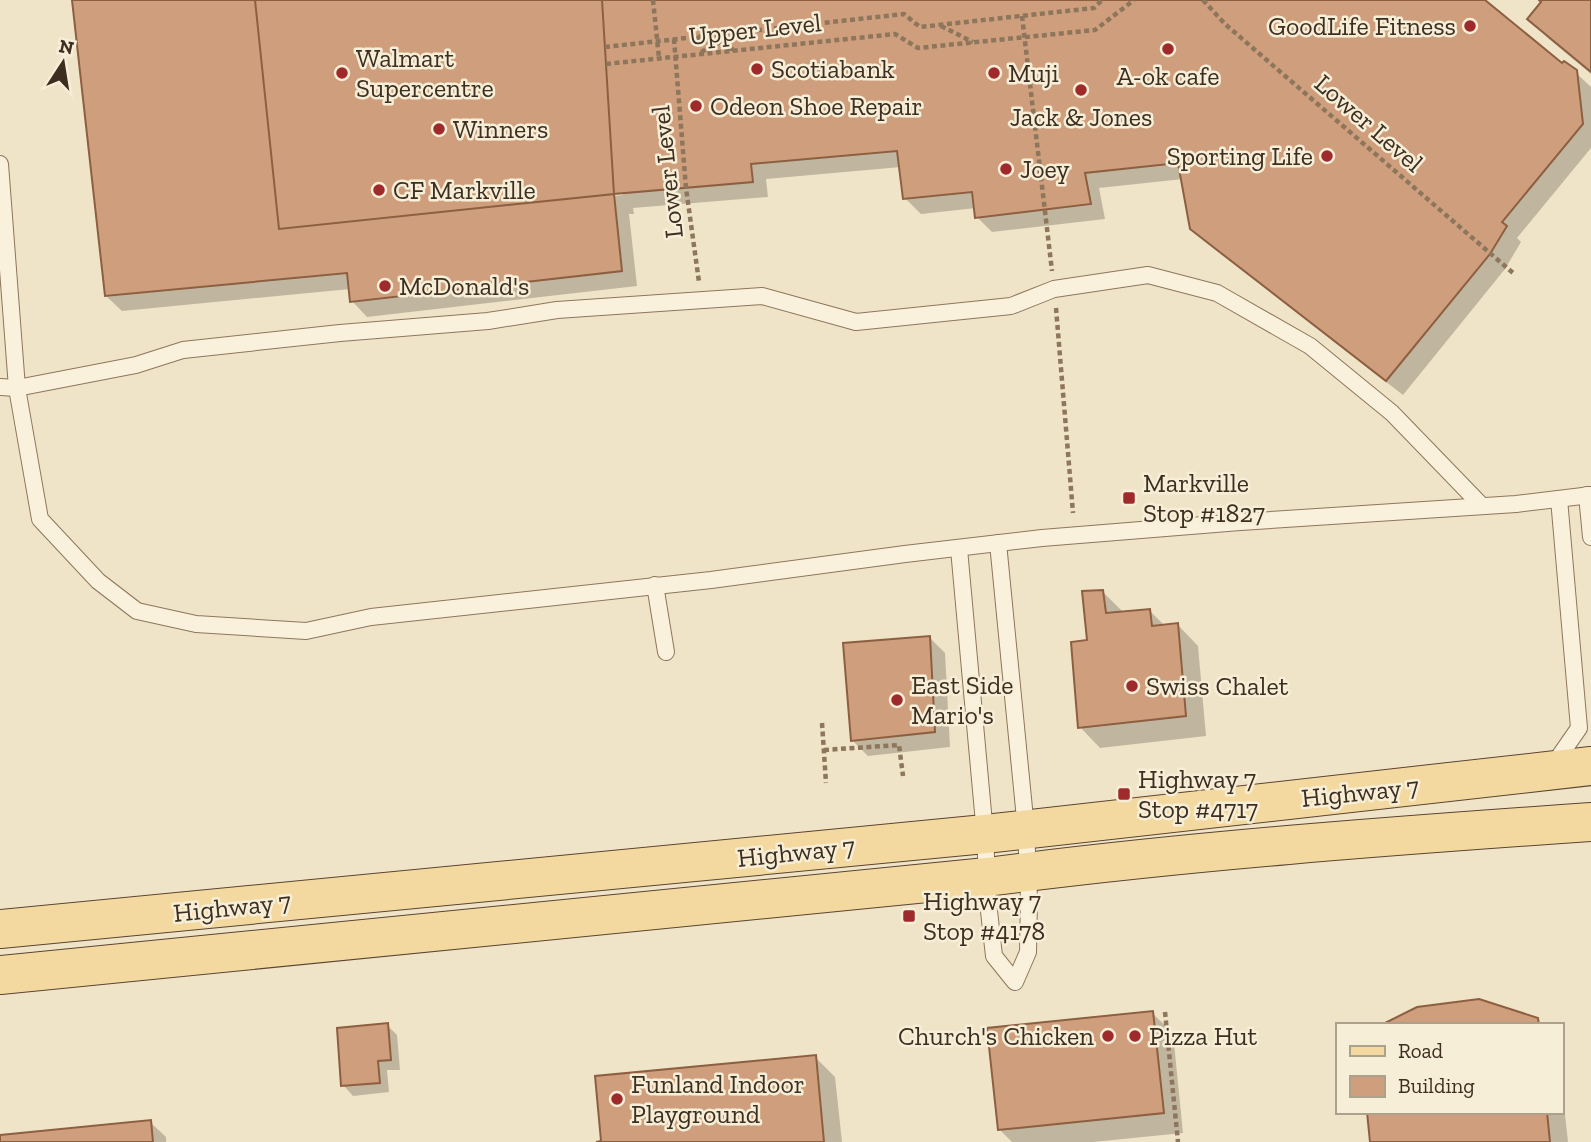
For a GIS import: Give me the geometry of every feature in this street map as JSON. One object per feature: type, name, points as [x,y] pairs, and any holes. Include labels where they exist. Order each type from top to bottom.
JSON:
[{"type":"main road","name":"Highway 7","points":[[0,929],[985,834],[1591,766]]},
{"type":"main road","name":"Highway 7","points":[[0,975],[987,877],[1237,849],[1591,822]]},
{"type":"lane","points":[[0,164],[17,388],[40,519],[98,581],[137,611],[196,624],[306,631],[371,617],[656,586],[998,543],[1240,522],[1482,506],[1589,495],[1591,537]]},
{"type":"lane","points":[[0,387],[17,388],[136,365],[183,350],[488,321],[557,310],[762,296],[856,322],[1011,306],[1054,289],[1148,275],[1217,293],[1310,346],[1392,413],[1482,506]]},
{"type":"lane","points":[[1547,772],[1564,753],[1579,728],[1559,499]]},
{"type":"lane","points":[[959,549],[994,956],[1015,982],[1028,953],[1028,872],[998,543]]},
{"type":"lane","points":[[656,586],[666,652]]},
{"type":"path","name":"Upper Level","points":[[653,0],[659,59]]},
{"type":"path","points":[[605,47],[904,14],[920,27],[1094,8],[1102,0]]},
{"type":"path","name":"Upper Level","points":[[606,64],[895,34],[918,48],[1095,30],[1134,0]]},
{"type":"path","name":"Lower Level","points":[[1203,0],[1225,24],[1513,273]]},
{"type":"path","points":[[1022,16],[1054,289],[1073,513]]},
{"type":"path","points":[[940,25],[973,42]]},
{"type":"path","points":[[697,54],[739,32]]},
{"type":"path","points":[[692,37],[738,51]]},
{"type":"path","name":"Lower Level","points":[[674,39],[686,188],[702,301]]},
{"type":"path","points":[[822,723],[826,783]]},
{"type":"path","points":[[824,750],[900,745],[903,776]]},
{"type":"path","points":[[1165,1012],[1178,1142]]},
{"type":"building","name":"CF Markville","points":[[72,0],[1485,0],[1562,63],[1564,61],[1577,70],[1583,124],[1502,222],[1507,226],[1490,254],[1386,381],[1190,229],[1178,163],[1085,173],[1091,204],[975,218],[972,192],[903,199],[897,151],[751,164],[753,182],[614,194],[622,271],[350,302],[347,273],[105,296]]},
{"type":"building","name":"Winners","points":[[255,0],[602,0],[614,194],[279,229]]},
{"type":"building","points":[[1539,0],[1591,0],[1591,72],[1527,19],[1541,2]]},
{"type":"building","points":[[1103,590],[1106,613],[1150,609],[1152,626],[1178,623],[1186,716],[1078,728],[1071,642],[1087,640],[1082,591]]},
{"type":"building","points":[[930,636],[935,732],[851,741],[843,643]]},
{"type":"building","points":[[1479,999],[1538,1018],[1539,1023],[1385,1023],[1417,1007]]},
{"type":"building","points":[[1153,1011],[1164,1113],[998,1130],[987,1028]]},
{"type":"building","points":[[388,1023],[391,1060],[378,1061],[380,1083],[341,1086],[337,1028]]},
{"type":"building","points":[[816,1055],[824,1142],[596,1142],[601,1141],[595,1076]]},
{"type":"building","points":[[1367,1114],[1547,1114],[1550,1142],[1370,1142]]},
{"type":"building","points":[[151,1120],[153,1142],[0,1142],[0,1135]]},
{"type":"place","name":"GoodLife Fitness","points":[[1470,26]]},
{"type":"place","name":"A-ok cafe","points":[[1168,49]]},
{"type":"place","name":"Scotiabank","points":[[757,69]]},
{"type":"place","name":"Walmart Supercentre","points":[[342,73]]},
{"type":"place","name":"Muji","points":[[994,73]]},
{"type":"place","name":"Jack & Jones","points":[[1081,90]]},
{"type":"place","name":"Odeon Shoe Repair","points":[[696,106]]},
{"type":"place","name":"Winners","points":[[439,129]]},
{"type":"place","name":"Sporting Life","points":[[1327,156]]},
{"type":"place","name":"Joey","points":[[1006,169]]},
{"type":"place","name":"CF Markville","points":[[379,190]]},
{"type":"place","name":"McDonald's","points":[[385,286]]},
{"type":"place","name":"Markville Stop #1827","points":[[1129,498]]},
{"type":"place","name":"Swiss Chalet","points":[[1132,686]]},
{"type":"place","name":"East Side Mario's","points":[[897,700]]},
{"type":"place","name":"Highway 7 Stop #4717","points":[[1124,794]]},
{"type":"place","name":"Highway 7 Stop #4178","points":[[909,916]]},
{"type":"place","name":"Church's Chicken","points":[[1108,1036]]},
{"type":"place","name":"Pizza Hut","points":[[1135,1036]]},
{"type":"place","name":"Funland Indoor Playground","points":[[617,1099]]}]
